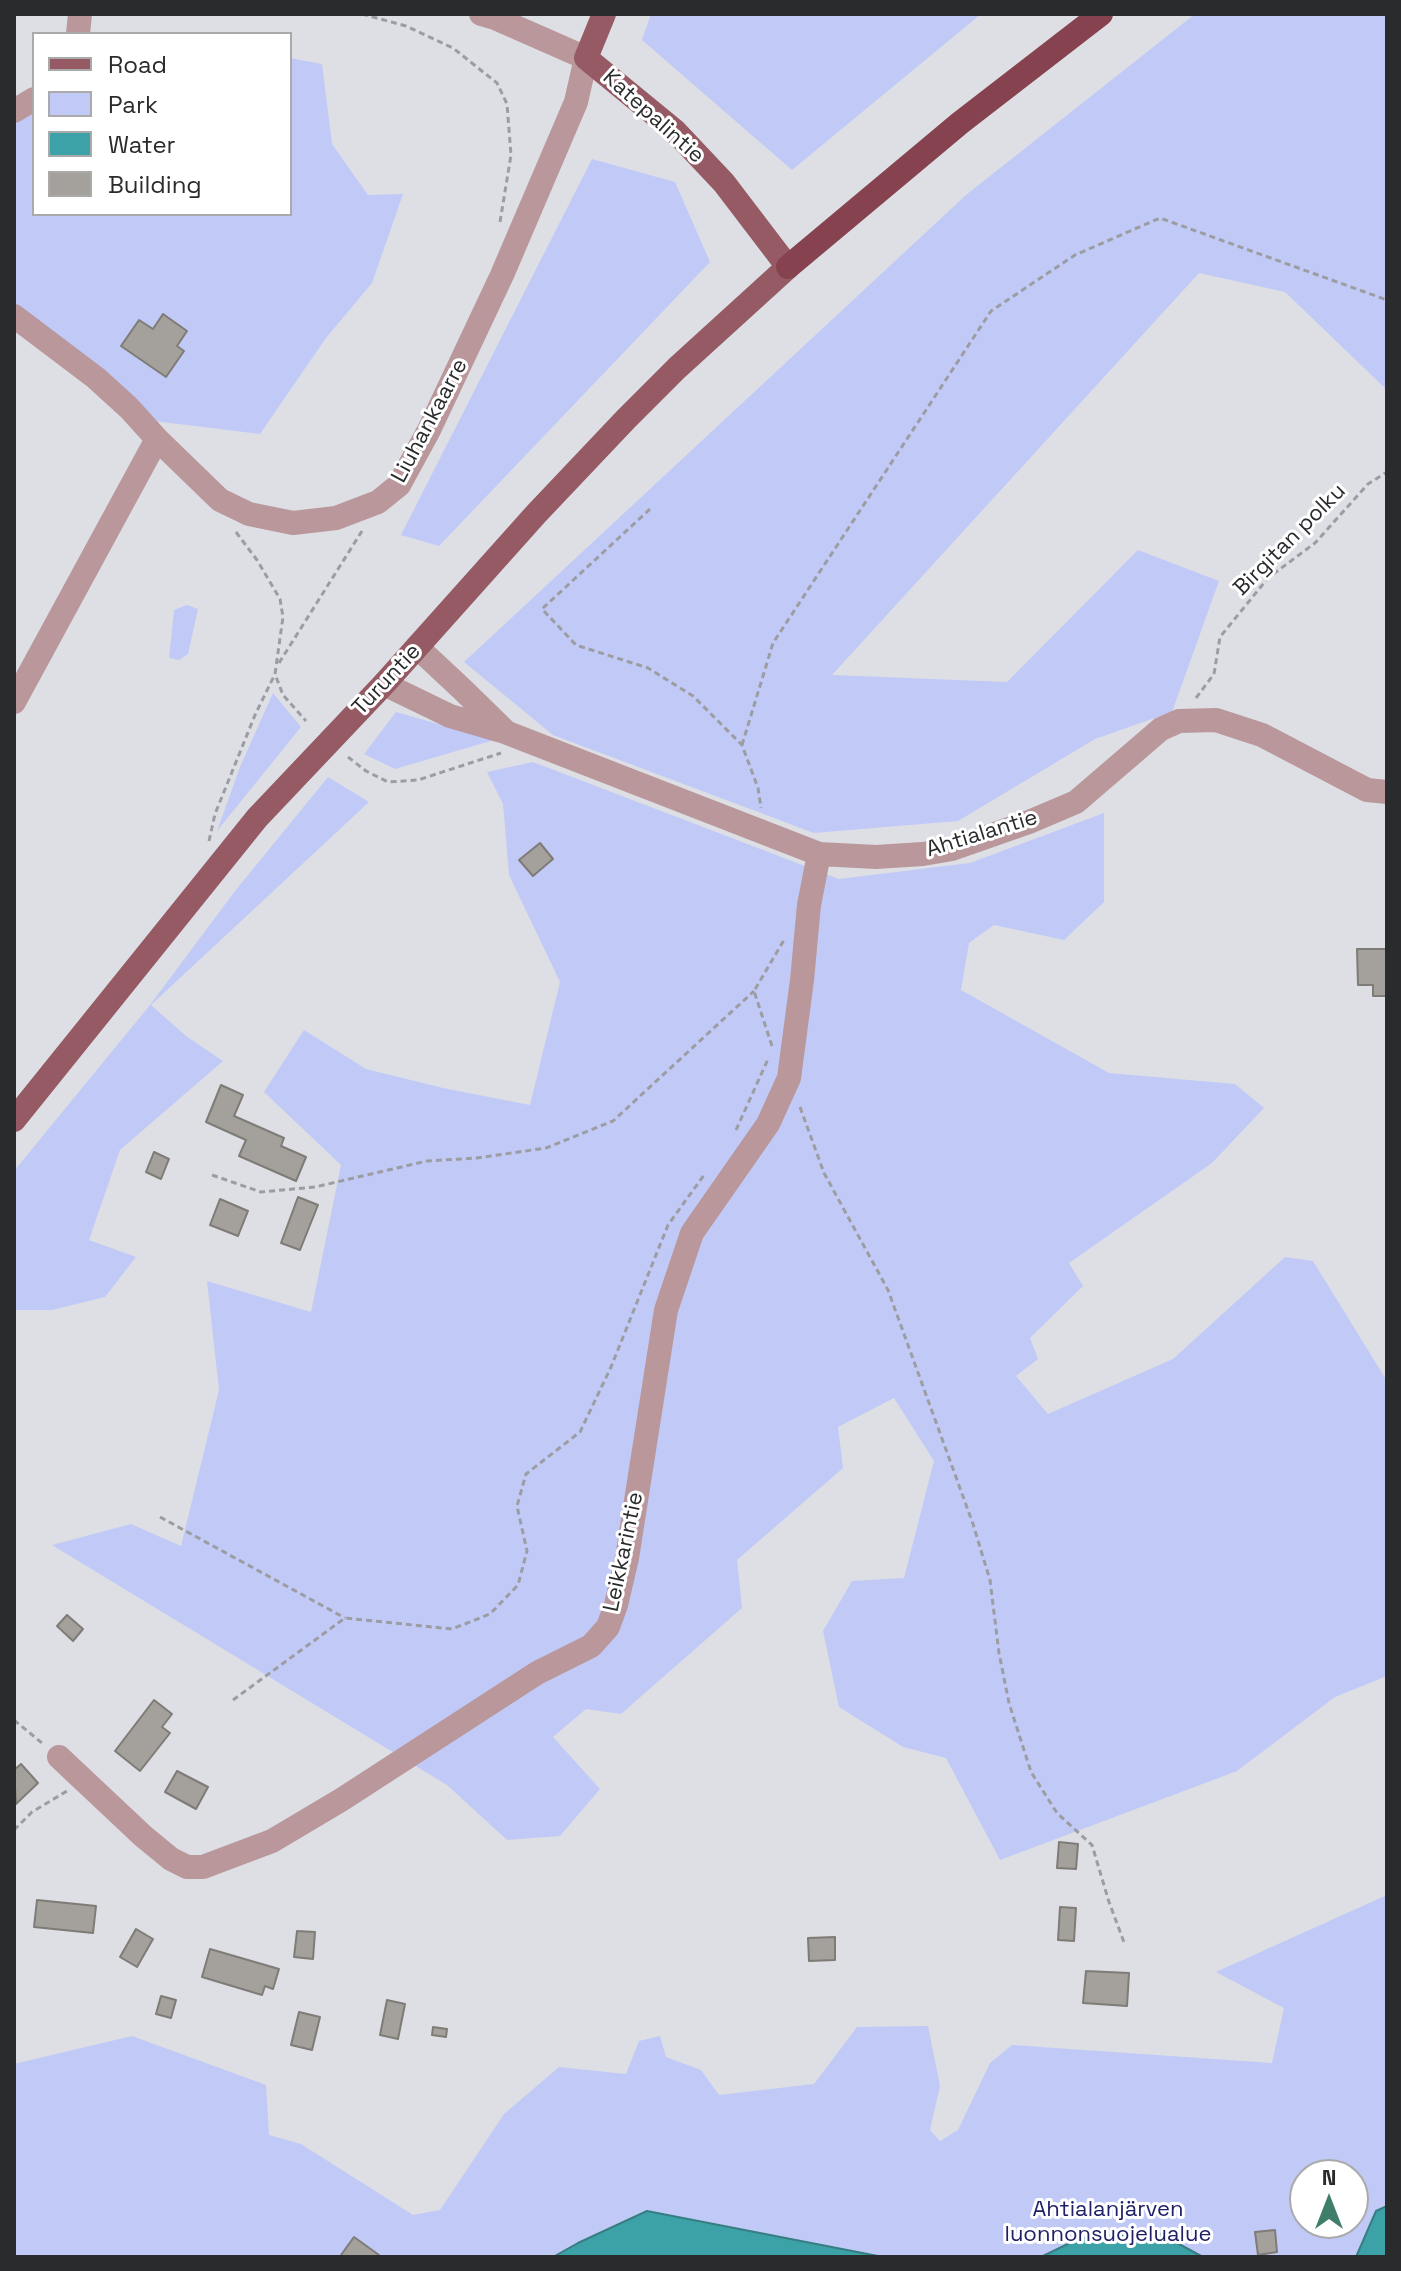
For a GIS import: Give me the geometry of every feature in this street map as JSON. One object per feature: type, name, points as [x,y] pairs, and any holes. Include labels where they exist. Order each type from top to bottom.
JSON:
[{"type":"highway","points":[[788,267],[960,123],[1101,14]]},
{"type":"main road","points":[[586,58],[604,14]]},
{"type":"main road","name":"Katepalintie","points":[[586,58],[675,131],[724,183],[788,267]]},
{"type":"main road","name":"Turuntie","points":[[14,1120],[257,818],[626,419],[788,267]]},
{"type":"street","name":"Katepalintie","points":[[481,14],[586,58]]},
{"type":"street","name":"Liuhankaarre","points":[[16,321],[96,378],[220,500],[249,514],[293,523],[336,518],[378,502],[399,485],[436,416],[502,275],[576,102],[586,58]]},
{"type":"street","points":[[14,111],[32,100]]},
{"type":"street","points":[[14,702],[157,439]]},
{"type":"street","name":"Ahtialantie","points":[[417,647],[505,732]]},
{"type":"street","name":"Ahtialantie","points":[[384,684],[450,716],[505,732],[819,854],[876,857],[952,849],[1076,802],[1161,729],[1179,721]]},
{"type":"street","points":[[1179,721],[1216,720],[1251,731],[1367,790],[1387,792]]},
{"type":"street","name":"Leikkarintie","points":[[59,1757],[171,1859],[187,1867],[203,1867],[272,1841],[537,1673],[591,1646],[608,1627],[627,1558],[666,1310],[692,1233],[768,1124],[789,1078],[809,905],[819,854]]},
{"type":"path","points":[[362,14],[406,26],[453,48],[497,83],[507,104],[511,155],[500,217],[501,232]]},
{"type":"path","points":[[742,745],[773,643],[991,311],[1075,255],[1160,218],[1387,300]]},
{"type":"path","name":"Birgitan polku","points":[[1179,721],[1214,674],[1220,637],[1268,578],[1315,543],[1368,484],[1387,472]]},
{"type":"path","points":[[277,666],[378,502]]},
{"type":"path","points":[[650,509],[542,609],[576,645],[648,668],[693,696],[742,745],[758,788],[765,833]]},
{"type":"path","points":[[208,844],[215,814],[275,674],[283,617],[280,599],[257,560],[234,530]]},
{"type":"path","points":[[275,674],[283,695],[306,721]]},
{"type":"path","points":[[348,757],[388,782],[418,780],[533,743]]},
{"type":"path","points":[[212,1175],[261,1192],[315,1187],[427,1161],[477,1158],[546,1148],[613,1121],[754,991],[788,935]]},
{"type":"path","points":[[735,1132],[773,1049],[754,991]]},
{"type":"path","points":[[789,1078],[824,1173],[888,1290],[973,1524],[990,1580],[1009,1703],[1031,1772],[1057,1813],[1092,1845],[1125,1945]]},
{"type":"path","points":[[160,1517],[345,1618],[452,1629],[490,1614],[518,1585],[527,1551],[517,1506],[526,1474],[580,1432],[611,1367],[668,1225],[710,1167]]},
{"type":"path","points":[[233,1700],[345,1618]]},
{"type":"path","points":[[14,1720],[59,1757]]},
{"type":"path","points":[[14,1830],[32,1812],[84,1780]]},
{"type":"green space","points":[[651,14],[981,14],[792,170],[642,40]]},
{"type":"green space","points":[[1195,14],[1387,14],[1387,390],[1285,292],[1199,273],[832,675],[1007,682],[1138,550],[1219,581],[1172,712],[1095,739],[958,821],[814,833],[553,735],[464,662],[966,195]]},
{"type":"green space","points":[[292,58],[322,64],[332,144],[368,195],[403,194],[372,283],[326,338],[260,434],[154,421],[14,306],[14,122],[32,112],[32,216],[292,216]]},
{"type":"green space","points":[[592,159],[675,182],[710,262],[439,546],[401,535]]},
{"type":"green space","points":[[187,605],[198,609],[188,654],[179,660],[169,658],[174,610]]},
{"type":"green space","points":[[273,693],[301,727],[217,831],[240,767]]},
{"type":"green space","points":[[396,712],[494,740],[395,769],[364,754]]},
{"type":"green space","points":[[533,762],[839,879],[970,863],[1104,813],[1104,902],[1064,940],[994,925],[969,943],[961,990],[1109,1073],[1235,1084],[1264,1108],[1212,1163],[1069,1263],[1083,1286],[1030,1338],[1038,1359],[1016,1376],[1048,1414],[1173,1359],[1285,1257],[1313,1261],[1387,1381],[1387,1676],[1335,1697],[1237,1771],[1000,1860],[946,1758],[903,1747],[839,1707],[823,1631],[852,1581],[904,1578],[934,1461],[894,1398],[838,1427],[843,1468],[737,1560],[742,1608],[621,1714],[586,1709],[553,1737],[600,1789],[560,1836],[507,1840],[447,1785],[52,1545],[131,1524],[181,1546],[219,1390],[207,1281],[311,1312],[341,1165],[264,1092],[304,1030],[366,1069],[530,1105],[560,982],[509,875],[503,804],[487,772]]},
{"type":"green space","points":[[328,777],[369,802],[151,1005],[186,1036],[223,1061],[120,1150],[89,1240],[136,1257],[105,1297],[52,1310],[14,1310],[14,1171],[150,1005],[235,891]]},
{"type":"green space","name":"Ahtialanjärven luonnonsuojelualue","points":[[1387,1895],[1387,2257],[14,2257],[14,2064],[132,2036],[266,2085],[269,2135],[301,2144],[413,2215],[440,2210],[504,2114],[559,2067],[626,2074],[639,2041],[660,2036],[666,2057],[701,2070],[719,2095],[814,2084],[857,2027],[928,2026],[940,2086],[930,2130],[940,2141],[958,2130],[990,2063],[1012,2045],[1272,2063],[1284,2008],[1216,1972]]},
{"type":"water","points":[[1387,2206],[1387,2257],[1356,2257],[1364,2239],[1369,2239],[1369,2227],[1376,2211]]},
{"type":"water","points":[[647,2211],[883,2257],[553,2257]]},
{"type":"water","points":[[1155,2231],[1203,2257],[1041,2257],[1078,2239]]},
{"type":"building","points":[[163,314],[187,331],[177,346],[184,351],[166,377],[121,346],[139,320],[153,329]]},
{"type":"building","points":[[540,843],[553,859],[533,876],[519,860]]},
{"type":"building","points":[[1357,949],[1387,949],[1387,996],[1373,996],[1373,985],[1358,985]]},
{"type":"building","points":[[221,1085],[243,1095],[234,1116],[284,1138],[281,1146],[306,1157],[296,1181],[239,1156],[246,1140],[206,1122]]},
{"type":"building","points":[[154,1152],[169,1159],[161,1179],[146,1172]]},
{"type":"building","points":[[298,1197],[318,1205],[300,1250],[281,1243]]},
{"type":"building","points":[[220,1199],[248,1211],[238,1236],[210,1225]]},
{"type":"building","points":[[67,1615],[83,1629],[73,1641],[57,1626]]},
{"type":"building","points":[[154,1700],[172,1714],[162,1727],[170,1733],[140,1771],[115,1751]]},
{"type":"building","points":[[21,1764],[38,1783],[16,1804],[14,1770]]},
{"type":"building","points":[[177,1771],[208,1787],[196,1809],[165,1792]]},
{"type":"building","points":[[1059,1842],[1078,1844],[1076,1869],[1057,1868]]},
{"type":"building","points":[[37,1900],[96,1906],[93,1933],[34,1927]]},
{"type":"building","points":[[1060,1907],[1076,1908],[1074,1941],[1058,1940]]},
{"type":"building","points":[[136,1929],[153,1939],[137,1967],[120,1957]]},
{"type":"building","points":[[297,1931],[315,1932],[313,1959],[294,1957]]},
{"type":"building","points":[[835,1937],[835,1960],[809,1961],[808,1938]]},
{"type":"building","points":[[210,1949],[279,1969],[273,1989],[265,1986],[262,1995],[202,1977]]},
{"type":"building","points":[[1086,1971],[1129,1973],[1127,2006],[1083,2003]]},
{"type":"building","points":[[161,1996],[176,2000],[171,2018],[156,2014]]},
{"type":"building","points":[[387,2000],[405,2004],[398,2039],[380,2035]]},
{"type":"building","points":[[299,2012],[320,2017],[312,2050],[291,2045]]},
{"type":"building","points":[[433,2027],[447,2029],[446,2037],[432,2035]]},
{"type":"building","points":[[1275,2230],[1277,2252],[1258,2255],[1255,2232]]},
{"type":"building","points":[[354,2237],[379,2255],[343,2257],[341,2255]]}]
